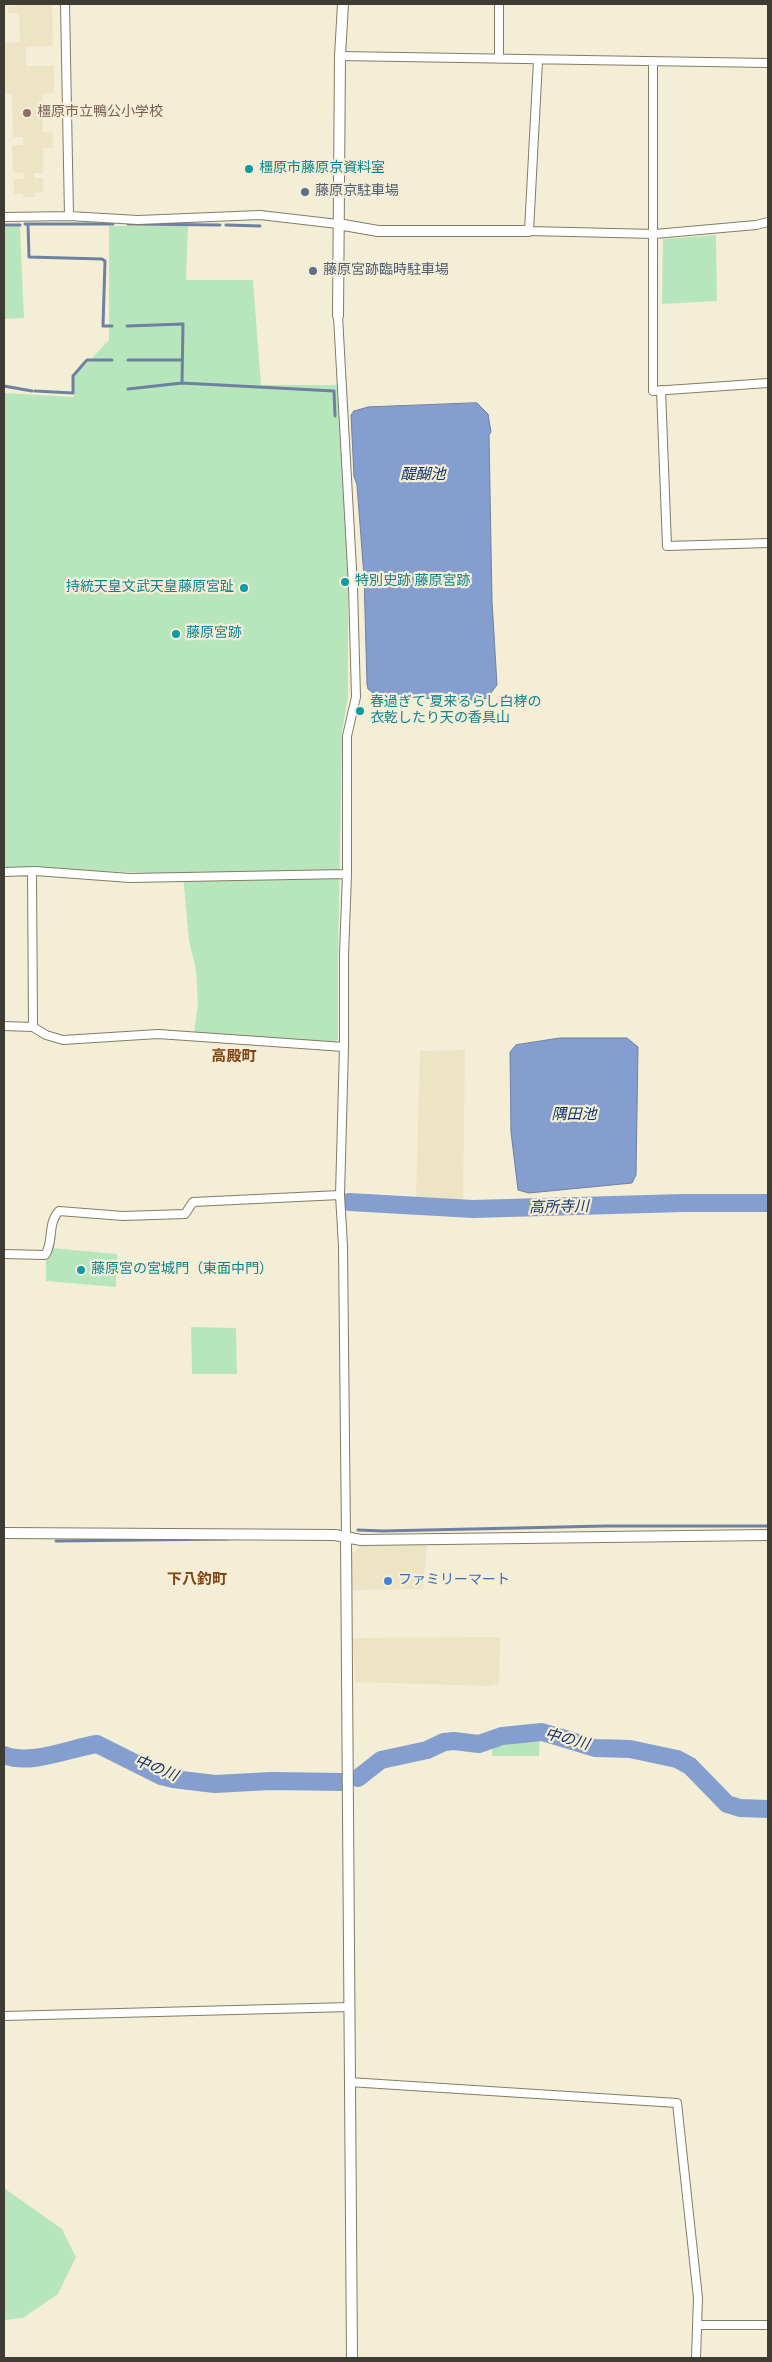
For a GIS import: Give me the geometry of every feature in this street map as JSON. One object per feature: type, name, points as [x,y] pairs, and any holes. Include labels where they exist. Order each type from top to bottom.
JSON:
[{"type":"street","points":[[65,4],[69,216]]},
{"type":"street","points":[[342,4],[338,316],[354,586],[356,697],[347,736],[347,874],[340,1195],[343,1246],[352,2358]]},
{"type":"street","points":[[499,58],[500,4]]},
{"type":"street","points":[[340,56],[768,63]]},
{"type":"street","points":[[529,231],[538,60]]},
{"type":"street","points":[[653,61],[653,391],[768,383]]},
{"type":"street","points":[[4,217],[69,216],[138,220],[260,215],[378,230],[654,234],[756,225],[768,222]]},
{"type":"street","points":[[661,390],[668,546],[768,543]]},
{"type":"street","points":[[4,872],[32,871],[130,878],[347,874]]},
{"type":"street","points":[[32,871],[33,1027]]},
{"type":"street","points":[[4,1026],[33,1027],[46,1035],[63,1040],[158,1034],[344,1047]]},
{"type":"street","points":[[4,1254],[45,1256],[49,1250],[53,1217],[59,1212],[123,1216],[185,1214],[193,1202],[340,1195]]},
{"type":"street","points":[[4,1533],[335,1535],[361,1540],[768,1535]]},
{"type":"street","points":[[4,2016],[350,2007]]},
{"type":"street","points":[[350,2082],[677,2103],[698,2298],[699,2325],[696,2358]]},
{"type":"street","points":[[699,2325],[768,2325]]},
{"type":"shaded area","name":"橿原市立鴨公小学校","points":[[20,4],[52,4],[53,46],[26,47],[26,66],[54,66],[54,93],[42,94],[43,132],[53,133],[53,148],[43,148],[43,173],[34,173],[34,178],[43,178],[43,192],[34,193],[34,197],[23,197],[23,194],[14,194],[14,179],[24,179],[24,173],[13,172],[12,145],[23,145],[23,137],[13,137],[12,94],[4,93],[4,43],[20,42],[19,13],[8,13],[8,6],[19,6]]},
{"type":"shaded area","points":[[465,1050],[463,1201],[416,1199],[420,1051]]},
{"type":"shaded area","points":[[427,1545],[423,1589],[352,1590],[352,1553],[361,1546]]},
{"type":"shaded area","points":[[500,1637],[499,1684],[489,1686],[355,1682],[353,1638]]},
{"type":"green space","points":[[20,226],[24,318],[4,319],[4,227]]},
{"type":"green space","name":"藤原宮跡","points":[[109,226],[188,226],[186,280],[253,280],[261,385],[338,385],[348,569],[348,698],[342,732],[338,1039],[334,1043],[194,1033],[198,1004],[196,970],[189,941],[183,874],[4,868],[4,393],[74,397],[73,378],[109,340]]},
{"type":"green space","points":[[716,235],[717,301],[662,304],[663,239]]},
{"type":"green space","name":"藤原宮の宮城門（東面中門）","points":[[51,1248],[117,1254],[116,1287],[46,1281],[46,1260],[49,1257]]},
{"type":"green space","points":[[191,1327],[236,1328],[237,1374],[192,1374]]},
{"type":"green space","points":[[540,1737],[539,1756],[492,1756],[492,1744],[502,1740]]},
{"type":"green space","points":[[4,2188],[62,2229],[76,2257],[58,2294],[23,2318],[4,2320]]},
{"type":"water","name":"醍醐池","points":[[477,403],[488,414],[491,432],[489,435],[492,601],[497,685],[487,698],[479,700],[378,697],[368,689],[367,684],[364,577],[357,485],[354,476],[351,415],[354,411],[368,407]]},
{"type":"water","name":"隅田池","points":[[560,1038],[627,1038],[638,1047],[636,1175],[632,1183],[529,1193],[518,1190],[511,1132],[510,1052],[516,1045]]},
{"type":"waterway","points":[[25,224],[113,224]]},
{"type":"waterway","points":[[28,224],[29,257],[102,259],[105,261],[103,326],[112,326]]},
{"type":"waterway","points":[[128,224],[220,225]]},
{"type":"waterway","points":[[4,225],[20,225]]},
{"type":"waterway","points":[[226,225],[260,226]]},
{"type":"waterway","points":[[127,326],[183,324],[182,383],[334,391],[335,416]]},
{"type":"waterway","points":[[35,391],[73,393],[73,376],[87,360],[112,360]]},
{"type":"waterway","points":[[128,360],[182,360]]},
{"type":"waterway","points":[[128,389],[182,383]]},
{"type":"waterway","points":[[4,386],[32,391]]},
{"type":"waterway","name":"高所寺川","points":[[349,1202],[473,1209],[683,1203],[768,1203]]},
{"type":"waterway","points":[[358,1530],[605,1526],[768,1526]]},
{"type":"waterway","points":[[56,1541],[228,1539]]},
{"type":"waterway","name":"中の川","points":[[358,1778],[381,1760],[427,1750],[444,1742],[454,1741],[479,1744],[502,1736],[542,1732],[595,1748],[630,1749],[677,1759],[690,1766],[727,1804],[740,1808],[768,1809]]},
{"type":"waterway","name":"中の川","points":[[4,1755],[14,1758],[38,1757],[97,1744],[161,1776],[173,1779],[215,1784],[271,1781],[343,1782]]},
{"type":"place","name":"橿原市立鴨公小学校","points":[[27,113]]},
{"type":"place","name":"橿原市藤原京資料室","points":[[249,169]]},
{"type":"place","name":"藤原京駐車場","points":[[305,192]]},
{"type":"place","name":"藤原宮跡臨時駐車場","points":[[313,271]]},
{"type":"place","name":"特別史跡 藤原宮跡","points":[[345,582]]},
{"type":"place","name":"持統天皇文武天皇藤原宮趾","points":[[244,588]]},
{"type":"place","name":"藤原宮跡","points":[[176,634]]},
{"type":"place","name":"春過ぎて 夏来るらし白𣑥の 衣乾したり天の香具山","points":[[360,711]]},
{"type":"place","name":"藤原宮の宮城門（東面中門）","points":[[81,1270]]},
{"type":"place","name":"ファミリーマート","points":[[388,1581]]},
{"type":"district","name":"高殿町","points":[[234,1057]]},
{"type":"district","name":"下八釣町","points":[[197,1580]]}]
